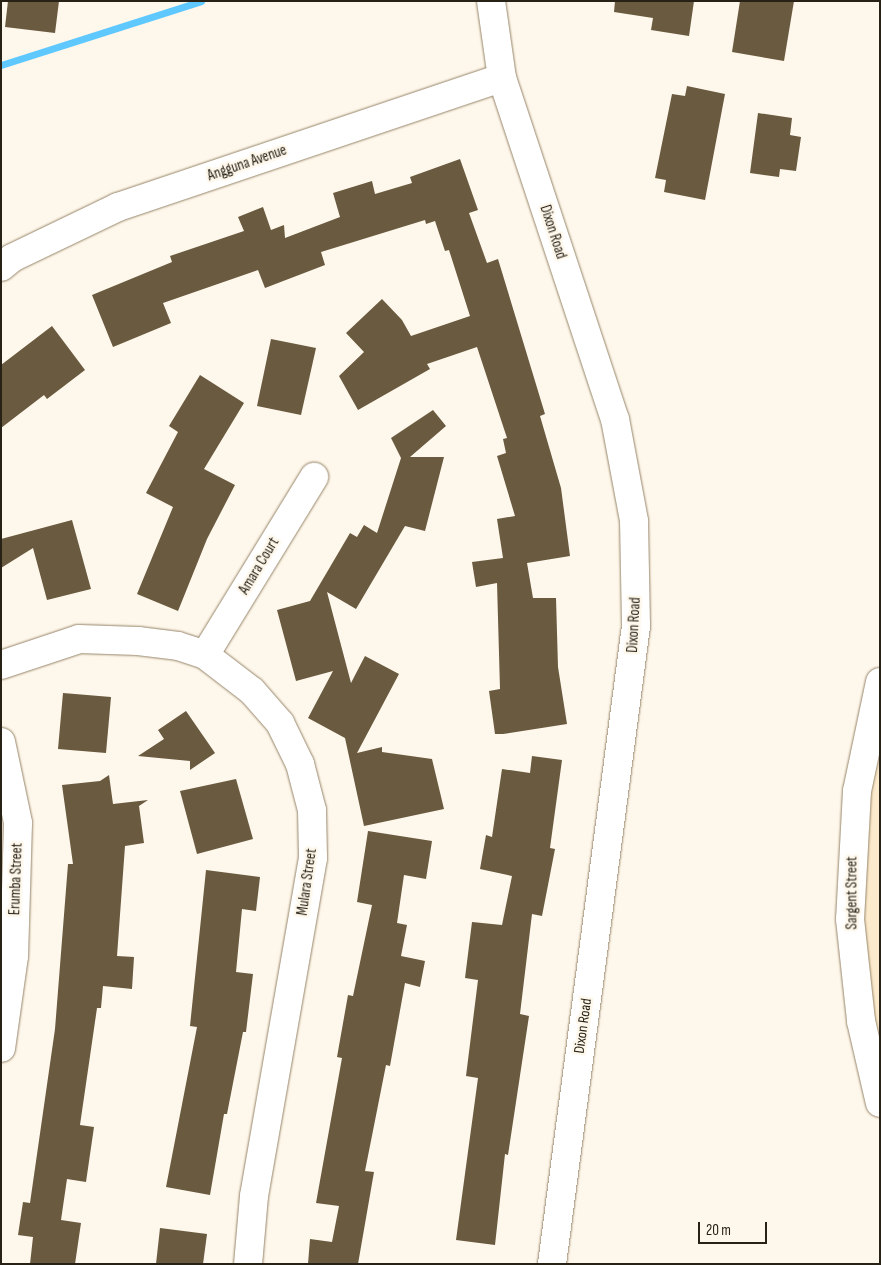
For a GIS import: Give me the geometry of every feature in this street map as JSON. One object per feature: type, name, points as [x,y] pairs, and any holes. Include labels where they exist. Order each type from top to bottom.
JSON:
[{"type":"street","name":"Dixon Road","points":[[491,1],[502,78],[615,419],[634,521],[636,626],[552,1264]]},
{"type":"street","name":"Angguna Avenue","points":[[1,267],[12,258],[118,207],[502,78]]},
{"type":"street","name":"Amara Court","points":[[205,655],[314,477]]},
{"type":"street","name":"Mulara Street","points":[[1,665],[79,638],[138,641],[178,646],[205,655],[252,691],[280,723],[300,764],[312,810],[313,858],[254,1196],[248,1264]]},
{"type":"street","name":"Sargent Street","points":[[880,682],[857,791],[850,918],[861,1022],[880,1103]]},
{"type":"street","name":"Erumba Street","points":[[1,742],[18,823],[14,956],[1,1048]]},
{"type":"shaded area","points":[[880,682],[880,1103],[850,919]]},
{"type":"building","points":[[8,1],[59,1],[55,33],[5,27]]},
{"type":"building","points":[[615,1],[694,1],[689,36],[651,30],[653,18],[614,12]]},
{"type":"building","points":[[740,1],[794,1],[784,61],[732,52]]},
{"type":"building","points":[[687,86],[725,94],[705,200],[664,192],[666,180],[655,178],[672,94],[685,96]]},
{"type":"building","points":[[758,113],[792,118],[790,135],[801,137],[796,171],[780,169],[779,177],[750,173]]},
{"type":"building","points":[[460,159],[478,210],[469,213],[487,263],[498,259],[545,414],[540,416],[561,488],[570,556],[527,563],[533,598],[556,598],[558,667],[567,724],[503,734],[495,734],[489,691],[500,689],[497,583],[476,587],[472,562],[503,558],[497,519],[515,516],[497,456],[506,453],[503,439],[507,438],[477,347],[427,364],[430,369],[358,410],[339,376],[364,352],[346,333],[382,299],[402,320],[411,336],[470,316],[449,250],[445,251],[435,221],[426,224],[425,220],[321,252],[325,265],[265,288],[258,270],[163,303],[171,323],[113,347],[92,295],[172,262],[170,256],[244,231],[238,217],[263,207],[271,230],[284,225],[285,238],[340,217],[333,193],[372,181],[375,194],[412,183],[410,177]]},
{"type":"building","points":[[52,326],[85,370],[47,399],[44,395],[1,428],[1,365]]},
{"type":"building","points":[[271,339],[316,348],[301,415],[257,406]]},
{"type":"building","points":[[200,375],[244,403],[204,469],[235,485],[207,539],[178,611],[137,594],[173,507],[146,493],[178,432],[169,426]]},
{"type":"building","points":[[433,410],[446,426],[410,457],[444,457],[425,531],[405,526],[356,609],[327,592],[351,683],[365,656],[399,674],[357,753],[382,747],[382,752],[432,759],[444,809],[364,826],[345,738],[308,718],[333,671],[296,681],[277,610],[310,601],[350,533],[357,537],[364,525],[377,533],[401,458],[391,438]]},
{"type":"building","points":[[72,520],[91,589],[47,600],[33,548],[1,568],[1,539]]},
{"type":"building","points":[[63,693],[111,697],[106,753],[58,749]]},
{"type":"building","points":[[186,711],[215,753],[190,770],[190,761],[138,756],[164,739],[158,730]]},
{"type":"building","points":[[532,756],[562,760],[550,848],[555,849],[542,916],[532,914],[520,1014],[529,1016],[508,1155],[505,1154],[495,1245],[456,1240],[478,1078],[466,1076],[478,980],[465,978],[472,922],[502,925],[512,876],[480,869],[486,835],[492,837],[502,769],[530,773]]},
{"type":"building","points":[[109,775],[113,804],[148,800],[139,806],[144,843],[125,846],[117,956],[134,957],[132,989],[103,986],[101,1008],[97,1008],[80,1125],[94,1127],[86,1182],[67,1179],[61,1220],[81,1223],[75,1264],[30,1264],[33,1237],[18,1235],[23,1202],[30,1203],[55,1029],[68,864],[73,864],[62,785],[100,781]]},
{"type":"building","points":[[236,779],[253,839],[197,854],[180,791]]},
{"type":"building","points":[[368,831],[432,841],[426,879],[404,875],[397,923],[407,925],[401,956],[425,961],[420,987],[405,983],[390,1066],[386,1065],[365,1171],[374,1172],[358,1264],[308,1264],[310,1239],[332,1242],[339,1206],[316,1203],[342,1058],[337,1057],[348,995],[353,996],[372,905],[357,902]]},
{"type":"building","points":[[206,870],[260,877],[256,911],[242,909],[236,972],[253,974],[246,1032],[243,1032],[227,1114],[224,1114],[210,1195],[166,1187],[197,1027],[190,1026]]},
{"type":"building","points":[[160,1228],[207,1234],[203,1264],[156,1264]]},
{"type":"waterway","points":[[1,65],[201,1]]}]
